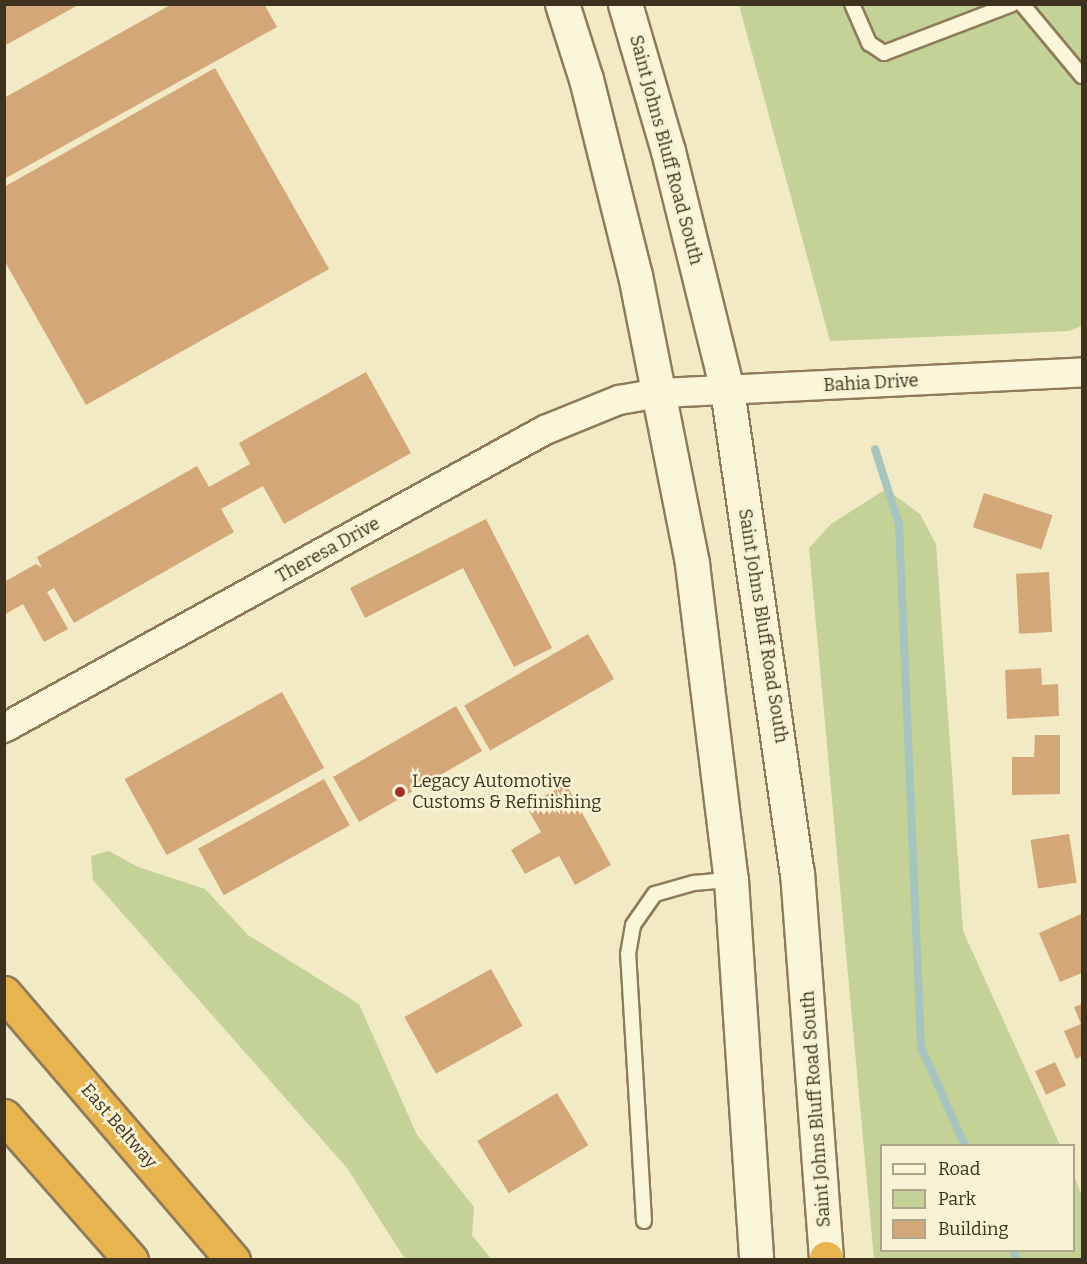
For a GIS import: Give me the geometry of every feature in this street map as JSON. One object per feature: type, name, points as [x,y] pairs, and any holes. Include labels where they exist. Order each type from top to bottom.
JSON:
[{"type":"highway","name":"East Beltway","points":[[4,993],[233,1260]]},
{"type":"highway","points":[[4,1116],[131,1260]]},
{"type":"main road","name":"Saint Johns Bluff Road South","points":[[625,4],[668,151],[726,389],[797,872],[826,1259]]},
{"type":"main road","points":[[569,8],[660,393],[701,623],[731,880],[756,1260]]},
{"type":"street","name":"Bahia Drive","points":[[660,393],[1082,376]]},
{"type":"street","name":"Theresa Drive","points":[[4,728],[546,430],[619,400],[660,393]]},
{"type":"lane","points":[[852,4],[869,43],[884,53],[1012,4]]},
{"type":"lane","points":[[1022,4],[1083,76]]},
{"type":"lane","points":[[644,1221],[628,954],[633,925],[655,894],[683,885],[731,880]]},
{"type":"green space","points":[[739,5],[1082,5],[1082,326],[1069,331],[830,341]]},
{"type":"green space","points":[[886,489],[920,514],[936,544],[963,931],[1060,1144],[880,1144],[880,1252],[1075,1252],[1075,1178],[1082,1196],[1082,1259],[874,1259],[809,548],[831,524]]},
{"type":"green space","points":[[109,851],[138,867],[205,889],[248,935],[359,1004],[417,1135],[474,1207],[472,1235],[491,1259],[405,1259],[347,1168],[93,880],[91,856]]},
{"type":"building","points":[[4,4],[80,4],[4,46]]},
{"type":"building","points":[[172,4],[264,4],[277,27],[6,178],[4,98]]},
{"type":"building","points":[[215,68],[329,269],[86,405],[4,260],[4,187]]},
{"type":"building","points":[[366,372],[411,453],[284,524],[263,486],[221,509],[234,532],[74,623],[54,588],[47,592],[68,629],[44,642],[23,604],[4,615],[4,582],[36,564],[42,568],[37,557],[197,466],[209,487],[250,464],[239,443]]},
{"type":"building","points":[[984,493],[1052,515],[1041,549],[973,527]]},
{"type":"building","points":[[486,519],[552,648],[514,667],[463,568],[365,618],[350,588]]},
{"type":"building","points":[[1049,572],[1052,632],[1019,634],[1016,574]]},
{"type":"building","points":[[588,634],[614,679],[490,751],[464,706]]},
{"type":"building","points":[[1041,668],[1042,685],[1058,684],[1059,716],[1007,719],[1005,670]]},
{"type":"building","points":[[282,692],[324,768],[167,855],[125,779]]},
{"type":"building","points":[[456,706],[482,751],[359,822],[333,777]]},
{"type":"building","points":[[1035,735],[1060,735],[1060,794],[1012,795],[1012,757],[1034,757]]},
{"type":"building","points":[[324,779],[350,825],[224,895],[198,849]]},
{"type":"building","points":[[566,784],[611,865],[575,885],[559,856],[525,874],[511,850],[541,832],[526,806]]},
{"type":"building","points":[[1069,834],[1077,882],[1038,888],[1030,840]]},
{"type":"building","points":[[1081,914],[1082,973],[1060,982],[1039,933]]},
{"type":"building","points":[[491,969],[523,1026],[436,1074],[404,1017]]},
{"type":"building","points":[[1082,1004],[1082,1056],[1076,1059],[1064,1031],[1081,1024],[1074,1007]]},
{"type":"building","points":[[1055,1062],[1066,1086],[1046,1095],[1035,1071]]},
{"type":"building","points":[[557,1093],[588,1145],[509,1193],[477,1141]]},
{"type":"waterway","points":[[875,449],[899,524],[921,1047],[964,1144]]},
{"type":"waterway","points":[[1014,1252],[1017,1260]]},
{"type":"place","name":"Legacy Automotive Customs & Refinishing","points":[[400,792]]}]
